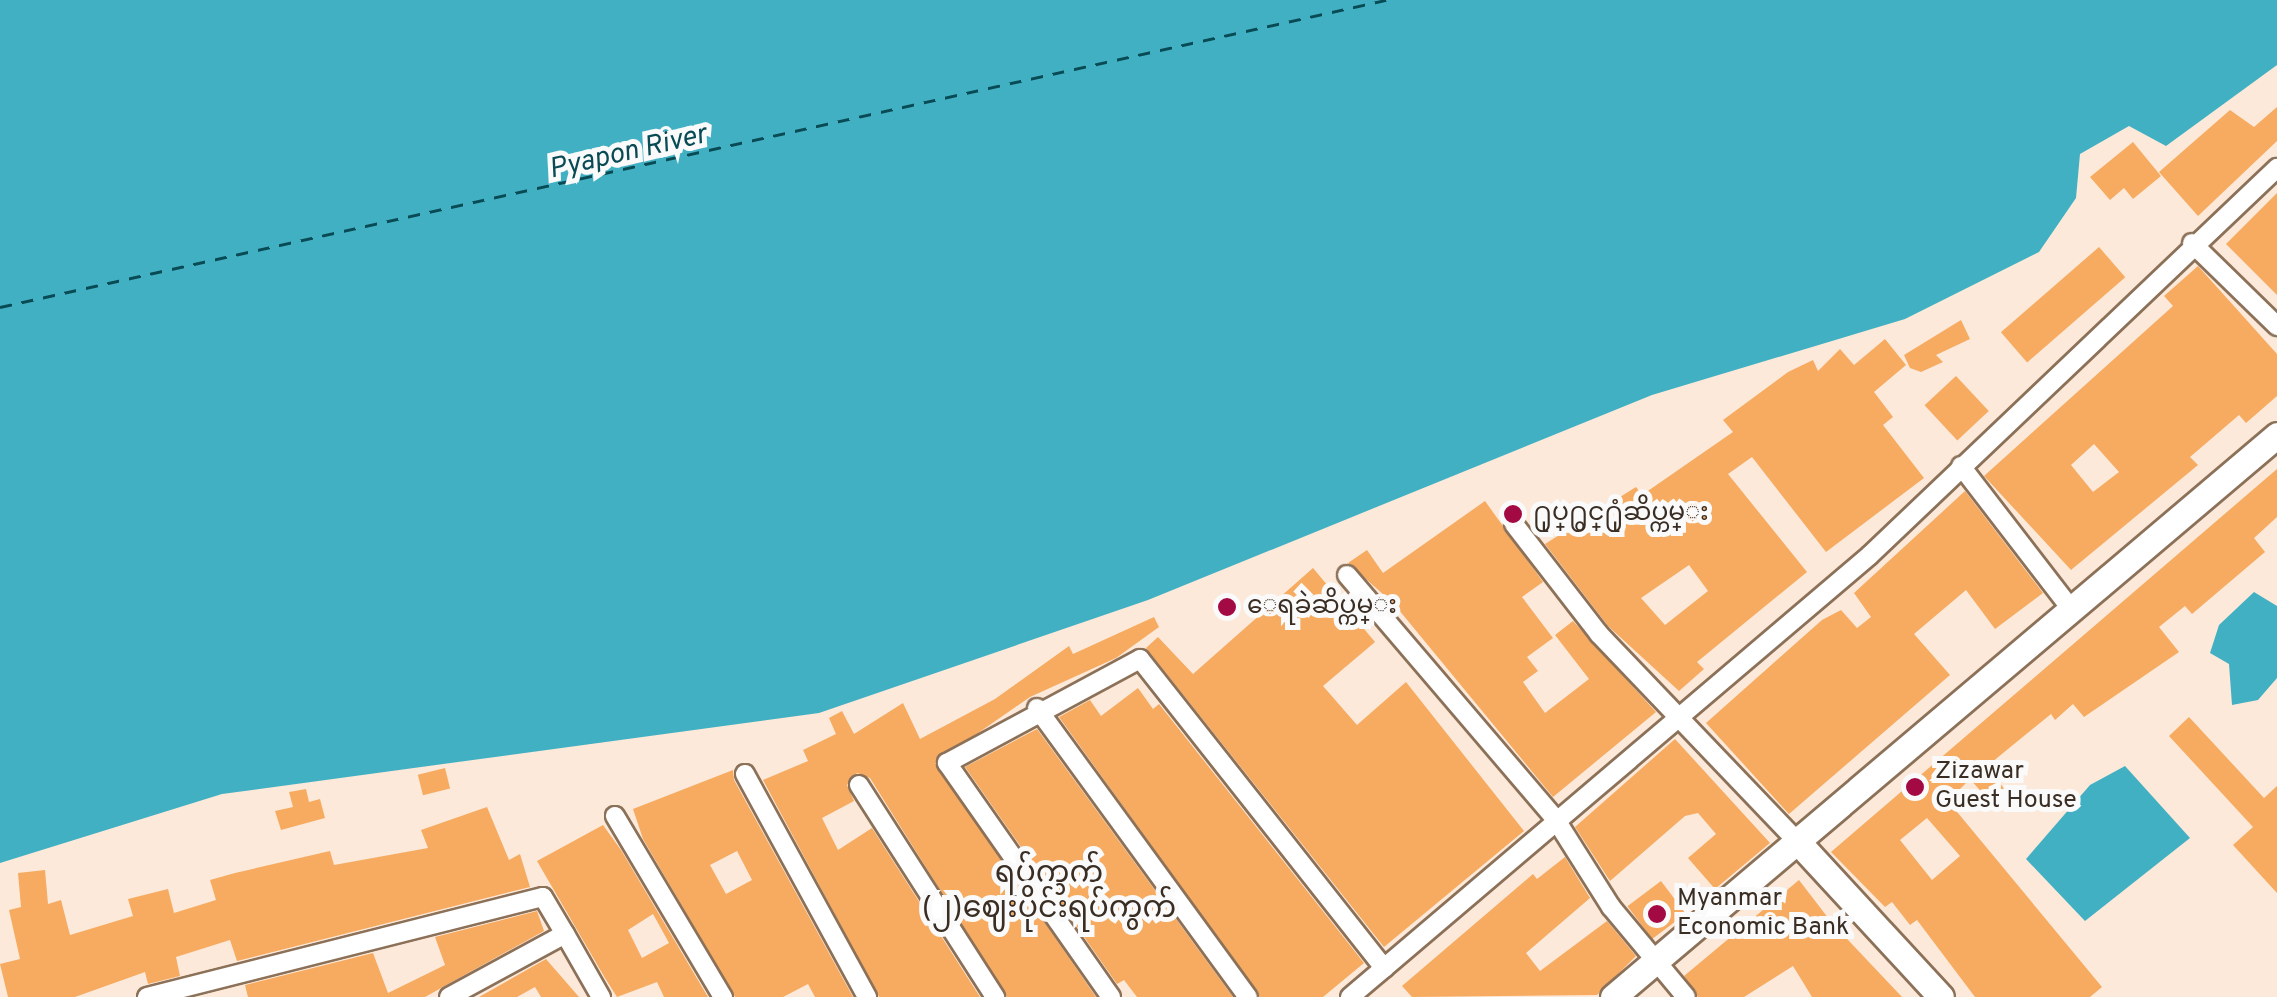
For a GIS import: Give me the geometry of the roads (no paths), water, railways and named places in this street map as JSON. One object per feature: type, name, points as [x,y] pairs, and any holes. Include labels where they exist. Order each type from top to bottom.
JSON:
[{"type":"main road","points":[[1613,997],[1654,958],[2277,435]]},
{"type":"main road","points":[[1797,841],[1942,997]]},
{"type":"street","points":[[1350,997],[1678,718],[1961,466],[2192,243],[2277,168]]},
{"type":"street","points":[[2192,243],[2277,326]]},
{"type":"street","points":[[1961,466],[2071,610]]},
{"type":"street","points":[[1514,524],[1599,634],[1797,841]]},
{"type":"street","points":[[1347,575],[1556,820],[1686,997]]},
{"type":"street","points":[[1111,997],[947,763],[1037,708],[1140,659],[1384,968]]},
{"type":"street","points":[[1037,708],[1248,997]]},
{"type":"street","points":[[745,774],[867,997]]},
{"type":"street","points":[[859,784],[994,997]]},
{"type":"street","points":[[615,816],[724,997]]},
{"type":"street","points":[[147,997],[543,896],[601,997]]},
{"type":"street","points":[[449,997],[565,934]]},
{"type":"water","name":"Pyapon River","points":[[0,0],[2277,0],[2277,65],[2166,146],[2129,126],[2080,154],[2076,198],[2039,252],[1905,319],[1652,395],[1148,600],[819,713],[222,794],[0,863]]},
{"type":"water","points":[[2254,592],[2277,606],[2277,678],[2258,700],[2232,705],[2229,664],[2210,653],[2219,625]]},
{"type":"water","points":[[2125,766],[2190,838],[2085,921],[2026,859],[2090,785]]},
{"type":"place","name":"႐ုပ္႐ွင္႐ုံဆိပ္ကမ္း","points":[[1513,514]]},
{"type":"place","name":"ေရခဲဆိပ္ကမ္း","points":[[1227,607]]},
{"type":"place","name":"Zizawar Guest House","points":[[1915,787]]},
{"type":"place","name":"Myanmar Economic Bank","points":[[1657,914]]},
{"type":"district","name":"ရပ်ကွက် (၂)ဈေးပိုင်းရပ်ကွက်","points":[[1049,892]]}]
